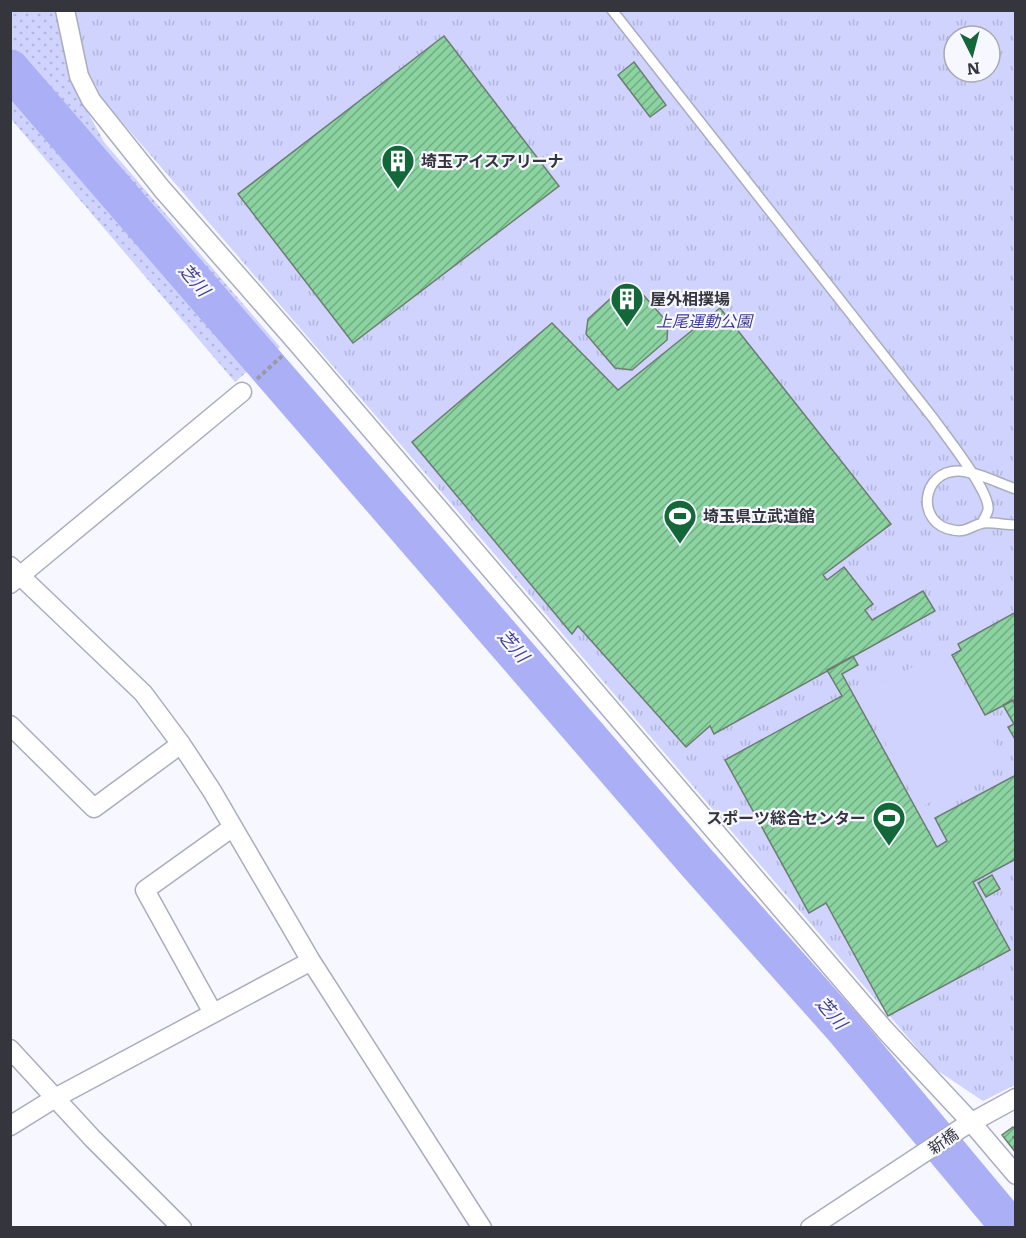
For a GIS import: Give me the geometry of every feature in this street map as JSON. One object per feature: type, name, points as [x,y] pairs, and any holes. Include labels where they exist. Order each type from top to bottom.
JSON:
[{"type":"street","points":[[65,10],[79,76],[91,100],[162,189],[297,343],[885,1030],[967,1124],[1016,1175]]},
{"type":"street","points":[[242,392],[14,575],[143,693],[181,744],[212,791],[311,961],[482,1227]]},
{"type":"street","points":[[10,725],[94,808],[181,744]]},
{"type":"street","points":[[213,1013],[145,890],[233,827]]},
{"type":"street","points":[[10,1126],[56,1098],[311,961]]},
{"type":"street","points":[[10,1049],[93,1139],[182,1227]]},
{"type":"street","name":"新橋","points":[[810,1227],[967,1124],[1016,1098]]},
{"type":"lane","points":[[612,10],[933,418],[980,483],[986,495],[988,509],[982,523]]},
{"type":"lane","points":[[1016,489],[971,473],[957,471],[935,480],[926,501],[928,510],[939,525],[952,530],[966,531],[982,523],[1016,525]]},
{"type":"path","points":[[242,392],[284,355]]},
{"type":"green space","points":[[10,11],[55,11],[63,31],[73,84],[104,142],[280,347],[267,359],[11,61]]},
{"type":"green space","name":"上尾運動公園","points":[[74,11],[1015,11],[1015,1085],[983,1101],[935,1069],[103,100],[85,65]]},
{"type":"green space","points":[[10,74],[259,361],[235,382],[11,119]]},
{"type":"green space","points":[[946,650],[1005,764],[919,808],[860,694]]},
{"type":"building","name":"埼玉アイスアリーナ","points":[[444,36],[559,186],[353,343],[238,194]]},
{"type":"building","points":[[634,62],[666,105],[650,117],[618,75]]},
{"type":"building","name":"屋外相撲場","points":[[622,288],[638,289],[668,323],[667,340],[632,370],[615,368],[586,334],[588,319]]},
{"type":"building","name":"埼玉県立武道館","points":[[720,308],[891,524],[823,575],[827,580],[844,567],[873,604],[865,610],[872,620],[923,591],[935,611],[714,734],[710,726],[686,747],[578,626],[572,634],[412,442],[552,323],[618,390]]},
{"type":"building","points":[[1016,612],[1016,699],[985,715],[952,655],[961,650],[958,644]]},
{"type":"building","points":[[853,656],[858,665],[842,674],[937,847],[947,841],[935,818],[1016,775],[1016,859],[973,882],[1010,950],[888,1016],[826,903],[809,913],[725,760],[842,696],[827,670]]},
{"type":"building","points":[[1012,700],[1016,706],[1016,741],[1008,727],[1014,724],[1003,705]]},
{"type":"building","points":[[992,875],[1000,889],[986,897],[978,883]]},
{"type":"building","points":[[1013,1127],[1016,1130],[1016,1135],[1013,1137],[1016,1140],[1016,1153],[1002,1135]]},
{"type":"waterway","name":"芝川","points":[[10,69],[698,864],[844,1028],[1011,1228]]},
{"type":"place","name":"埼玉アイスアリーナ","points":[[398,190]]},
{"type":"place","name":"屋外相撲場","points":[[627,328]]},
{"type":"place","name":"埼玉県立武道館","points":[[680,545]]},
{"type":"place","name":"スポーツ総合センター","points":[[889,847]]}]
